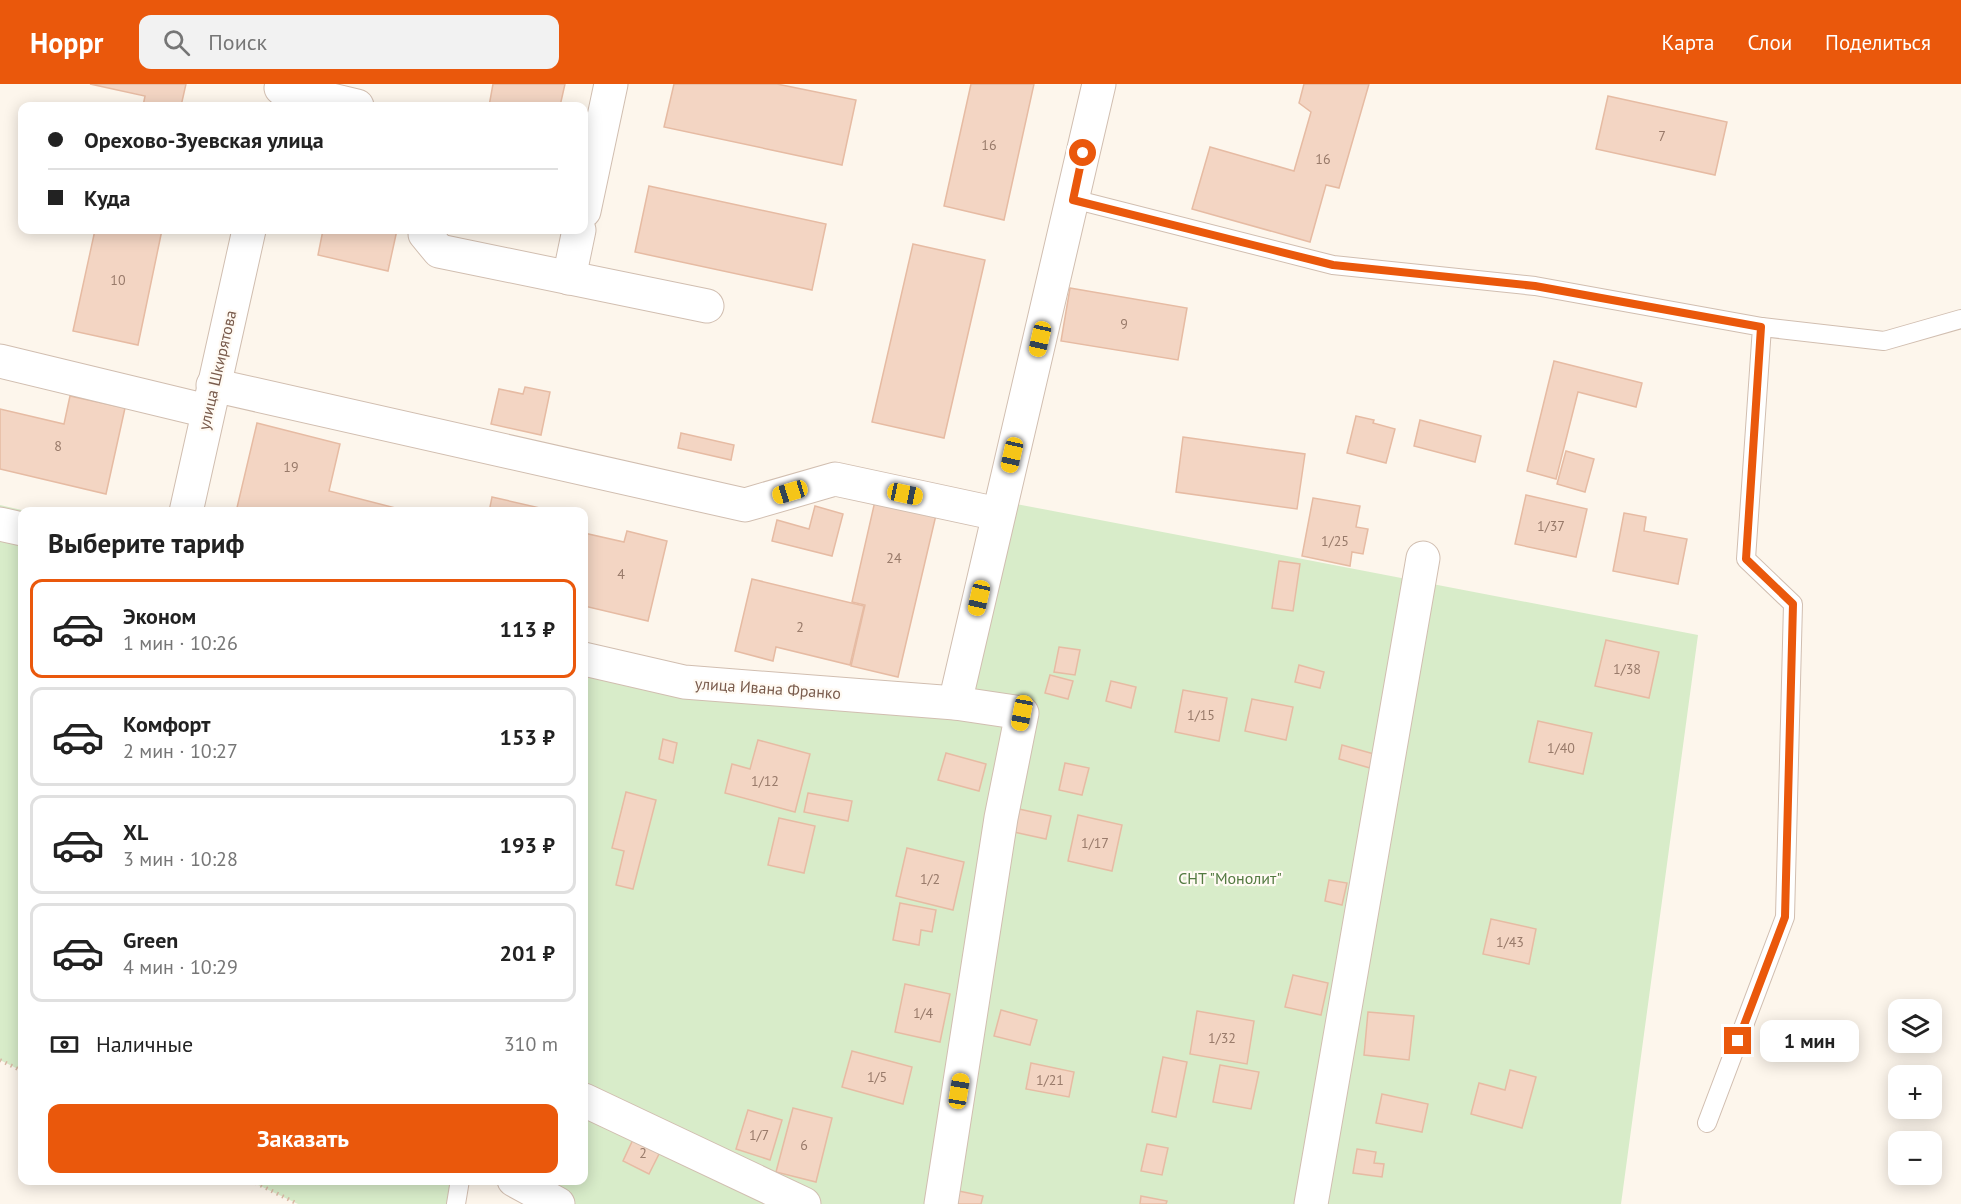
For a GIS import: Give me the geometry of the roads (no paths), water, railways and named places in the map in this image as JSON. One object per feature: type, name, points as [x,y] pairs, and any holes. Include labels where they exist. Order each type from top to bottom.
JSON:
[{"type":"street","points":[[588,191],[611,84]]},
{"type":"street","points":[[955,703],[1099,84]]},
{"type":"street","points":[[280,93],[333,102]]},
{"type":"street","name":"улица Шкирятова","points":[[187,507],[248,234]]},
{"type":"street","points":[[425,234],[439,251],[707,306]]},
{"type":"street","points":[[569,278],[578,234]]},
{"type":"street","points":[[0,361],[210,398],[745,505],[835,479],[998,514]]},
{"type":"street","points":[[0,524],[18,528]]},
{"type":"street","points":[[1311,1204],[1424,558]]},
{"type":"street","name":"улица Ивана Франко","points":[[588,660],[684,682],[955,703],[1022,713],[1001,818],[941,1204]]},
{"type":"street","points":[[588,1102],[804,1204]]},
{"type":"street","points":[[523,1185],[558,1204]]},
{"type":"lane","points":[[1073,200],[1333,265],[1535,286],[1761,327],[1884,340],[1961,319]]},
{"type":"lane","points":[[1707,1123],[1785,917],[1793,604],[1746,559],[1761,327]]},
{"type":"lane","points":[[456,1204],[459,1185]]},
{"type":"park label","name":"СНТ \"Монолит\"","points":[[1230,878]]}]
